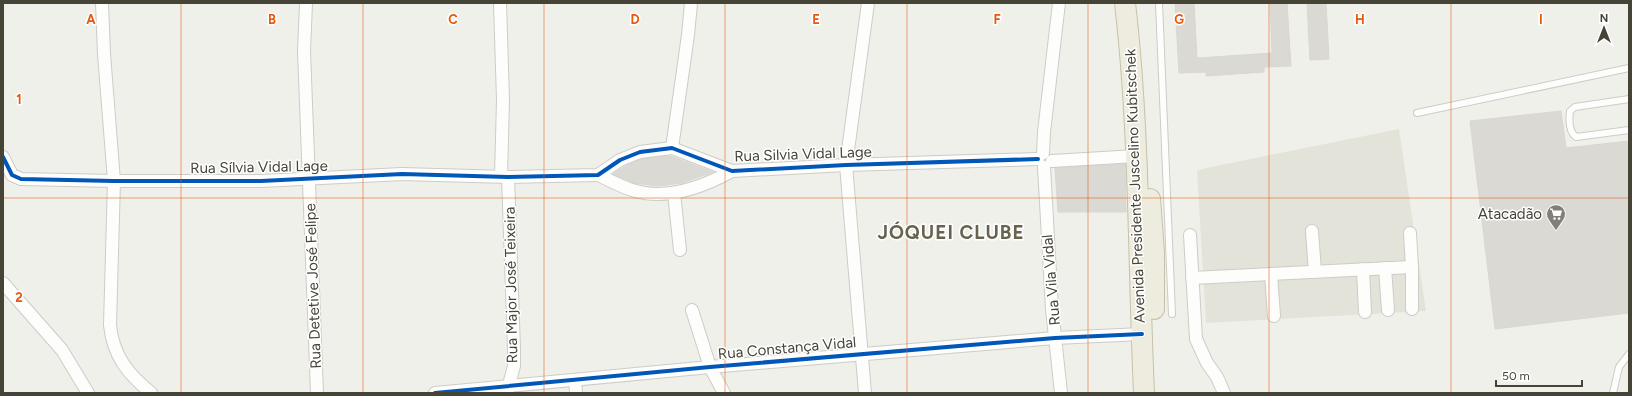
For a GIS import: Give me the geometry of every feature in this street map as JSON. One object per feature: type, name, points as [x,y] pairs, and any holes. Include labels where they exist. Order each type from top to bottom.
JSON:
[{"type":"highway","name":"Avenida Presidente Juscelino Kubitschek","points":[[1125,3],[1136,156],[1144,393]]},
{"type":"highway","name":"Avenida Presidente Juscelino Kubitschek","points":[[1138,3],[1154,252],[1154,335],[1157,393]]},
{"type":"street","points":[[102,3],[104,62],[114,181],[110,325],[111,337],[114,349],[134,378],[151,393]]},
{"type":"street","name":"Rua Detetive José Felipe","points":[[306,3],[304,51],[317,393]]},
{"type":"street","name":"Rua Major José Teixeira","points":[[500,3],[504,176],[514,349],[514,366],[508,389]]},
{"type":"street","points":[[672,148],[691,3]]},
{"type":"street","points":[[866,393],[846,165],[868,3]]},
{"type":"street","name":"Rua Vila Vidal","points":[[1058,3],[1044,132],[1044,160],[1046,228],[1061,393]]},
{"type":"street","name":"Rua Silvia Vidal Lage","points":[[598,175],[620,160],[640,152],[672,148],[732,171],[846,165],[1136,156]]},
{"type":"street","name":"Rua Sílvia Vidal Lage","points":[[3,157],[12,175],[21,179],[114,181],[261,181],[402,174],[504,176]]},
{"type":"street","points":[[504,176],[598,175],[633,190],[674,193],[694,188],[732,171]]},
{"type":"street","points":[[674,193],[680,250]]},
{"type":"street","points":[[1312,231],[1315,272]]},
{"type":"street","points":[[1410,233],[1412,309]]},
{"type":"street","points":[[1190,235],[1196,339],[1204,358],[1217,377],[1224,393]]},
{"type":"street","points":[[1192,278],[1412,267]]},
{"type":"street","points":[[1385,268],[1388,310]]},
{"type":"street","points":[[1363,269],[1365,312]]},
{"type":"street","points":[[1271,274],[1274,316]]},
{"type":"street","points":[[3,283],[62,350],[88,393]]},
{"type":"street","points":[[692,310],[710,366],[724,393]]},
{"type":"street","name":"Rua Constança Vidal","points":[[435,393],[508,389],[575,380],[710,366],[1055,338],[1142,334]]},
{"type":"street","points":[[575,380],[576,393]]},
{"type":"lane","points":[[1159,3],[1172,314]]},
{"type":"lane","points":[[1417,113],[1629,68]]},
{"type":"lane","points":[[1629,99],[1575,107],[1570,111],[1569,115],[1571,132],[1576,137],[1629,130]]},
{"type":"lane","points":[[1613,393],[1619,367],[1629,354]]},
{"type":"shaded area","points":[[1399,129],[1426,311],[1206,323],[1197,171]]},
{"type":"building","points":[[1175,3],[1194,3],[1197,58],[1272,53],[1270,3],[1287,3],[1291,66],[1264,67],[1264,72],[1206,76],[1206,72],[1179,73]]},
{"type":"building","points":[[1307,3],[1326,3],[1329,59],[1310,60]]},
{"type":"building","name":"Atacadão","points":[[1561,111],[1566,148],[1629,141],[1629,313],[1495,329],[1470,121]]},
{"type":"building","points":[[670,156],[713,172],[682,183],[658,186],[634,183],[613,174],[642,159]]},
{"type":"building","points":[[1125,164],[1126,212],[1058,212],[1055,168]]},
{"type":"cycle path","points":[[3,157],[12,175],[21,179],[114,181],[261,181],[402,174],[508,177],[598,175],[620,160],[640,152],[672,148],[732,171],[846,165],[1038,159]]},
{"type":"cycle path","points":[[435,393],[710,367],[1055,338],[1142,334]]},
{"type":"place","name":"Atacadão","points":[[1556,231]]},
{"type":"district","name":"JÓQUEI CLUBE","points":[[951,232]]}]
